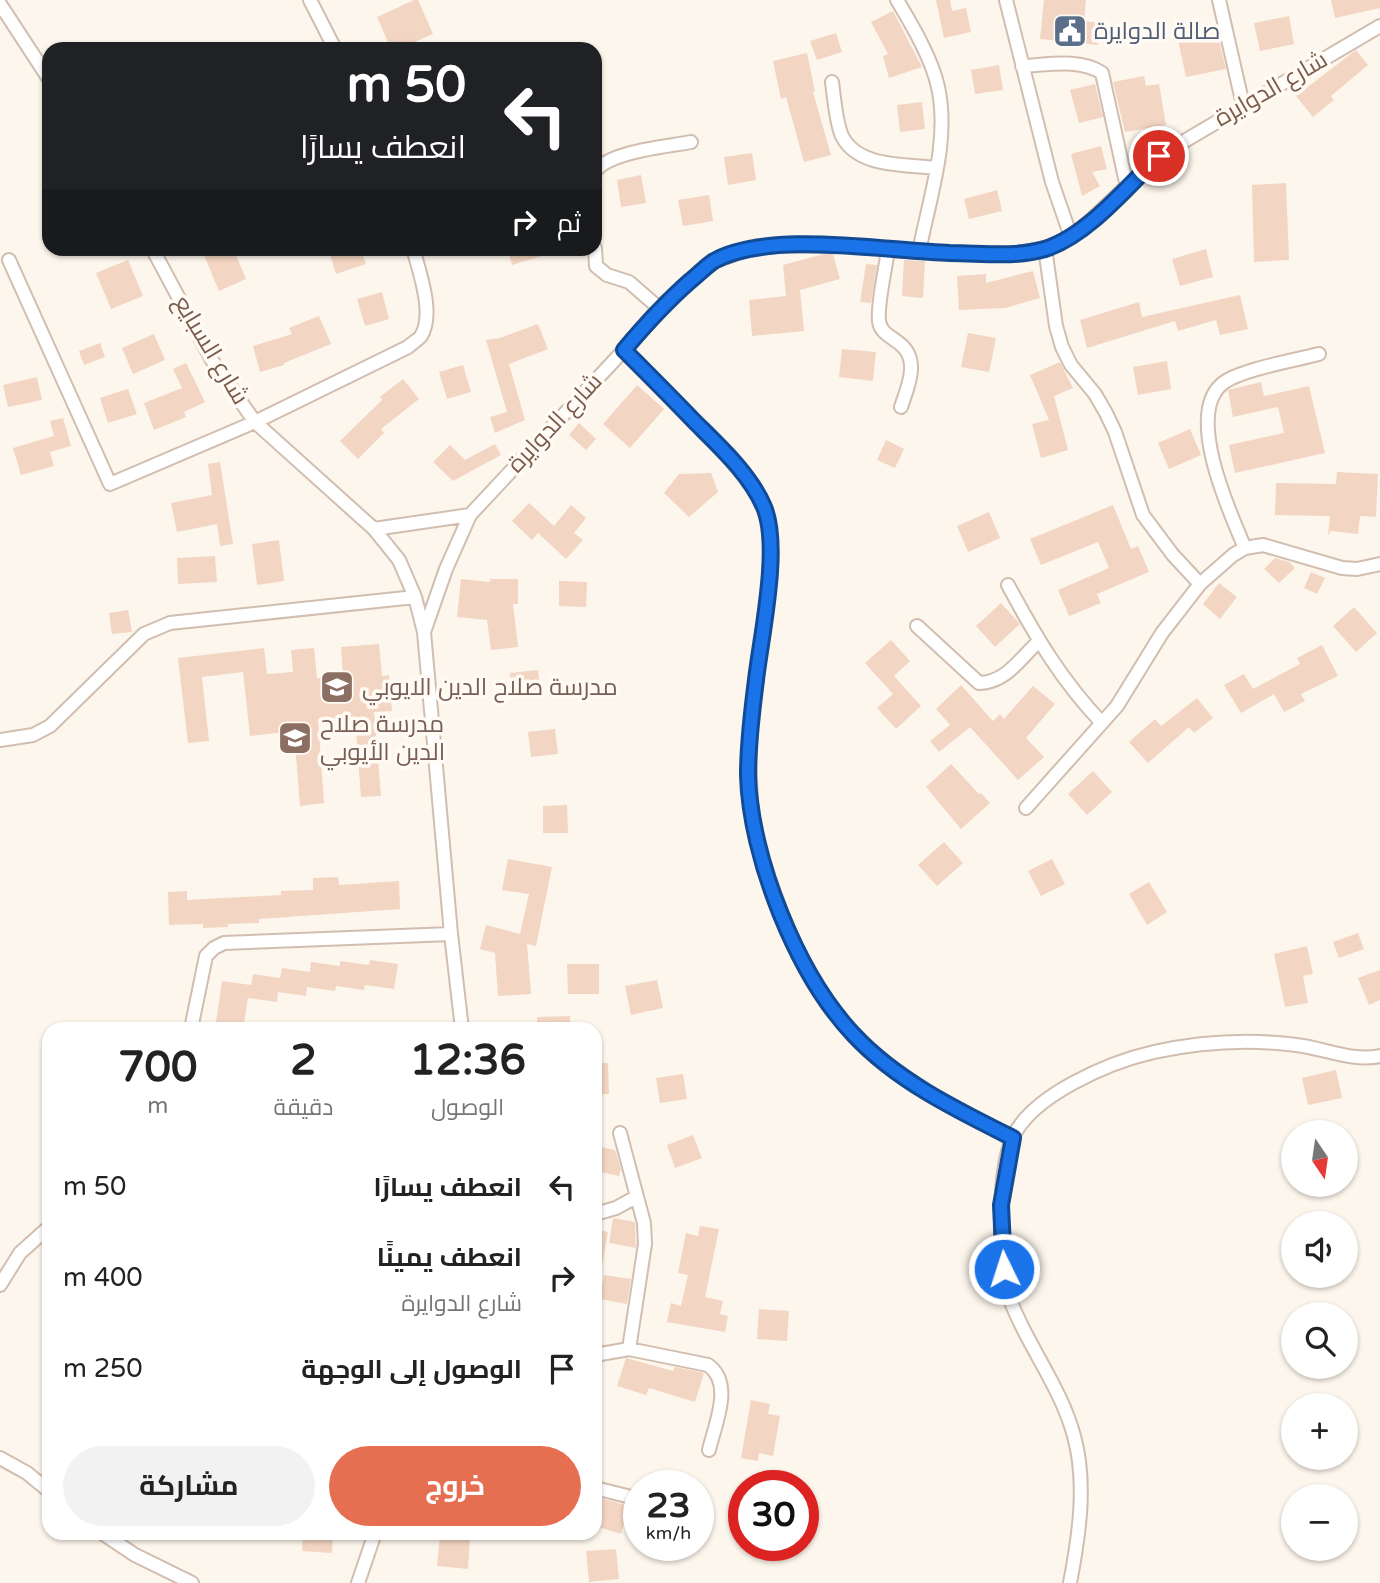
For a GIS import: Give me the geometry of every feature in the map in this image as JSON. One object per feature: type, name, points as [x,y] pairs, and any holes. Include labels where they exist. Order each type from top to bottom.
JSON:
[{"type":"street","points":[[310,0],[331,42]]},
{"type":"street","points":[[897,0],[911,22],[938,86],[941,142],[919,252]]},
{"type":"street","points":[[1006,0],[1052,182],[1071,237]]},
{"type":"street","points":[[1219,0],[1243,105]]},
{"type":"street","points":[[0,4],[42,68]]},
{"type":"street","name":"شارع الدوايرة","points":[[424,632],[446,569],[470,515],[624,350],[659,308],[713,262],[757,246],[835,245],[919,252],[1013,254],[1045,248],[1071,237],[1159,156],[1380,26]]},
{"type":"street","points":[[1022,66],[1081,65],[1092,66],[1102,73],[1127,187]]},
{"type":"street","points":[[832,82],[841,135],[855,151],[870,160],[936,168]]},
{"type":"street","points":[[602,164],[615,158],[691,142]]},
{"type":"street","points":[[1045,248],[1056,326],[1062,347],[1071,365],[1095,394],[1106,413],[1143,515],[1173,555],[1200,584]]},
{"type":"street","points":[[888,249],[879,320],[885,334],[906,348],[911,361],[911,372],[901,407]]},
{"type":"street","name":"شارع السبايع","points":[[156,256],[213,362],[255,422],[374,529],[399,560],[415,597],[424,632]]},
{"type":"street","points":[[9,260],[110,484],[255,422],[408,347],[420,336],[427,314],[415,256]]},
{"type":"street","points":[[595,256],[596,266],[607,275],[629,282],[659,308]]},
{"type":"street","points":[[624,350],[725,453],[764,507],[770,531],[769,574],[753,699],[748,775],[755,836],[780,910],[807,969],[830,1007],[855,1036],[901,1075],[959,1112],[1013,1138]]},
{"type":"street","points":[[1245,548],[1213,467],[1209,428],[1214,395],[1221,384],[1237,376],[1319,354]]},
{"type":"street","points":[[374,529],[470,515]]},
{"type":"street","points":[[1026,808],[1117,706],[1162,633],[1200,584],[1245,548],[1263,545],[1342,568],[1357,569],[1380,564]]},
{"type":"street","points":[[1008,585],[1038,642],[1079,699],[1102,723]]},
{"type":"street","points":[[0,740],[33,735],[50,726],[144,634],[170,623],[415,597]]},
{"type":"street","points":[[917,626],[979,682],[992,683],[1001,678],[1038,642]]},
{"type":"street","points":[[424,632],[461,1022]]},
{"type":"street","points":[[192,1022],[206,956],[224,943],[451,934]]},
{"type":"street","points":[[1070,1583],[1077,1543],[1080,1473],[1074,1436],[1063,1406],[1018,1321],[1006,1288],[1001,1249],[1001,1205],[1013,1138],[1026,1118],[1054,1095],[1114,1065],[1154,1052],[1212,1043],[1266,1041],[1301,1045],[1351,1056],[1380,1056]]},
{"type":"street","points":[[620,1133],[644,1223],[645,1244],[629,1349]]},
{"type":"street","points":[[602,1212],[636,1197]]},
{"type":"street","points":[[0,1285],[20,1253],[42,1233]]},
{"type":"street","points":[[602,1354],[629,1349],[708,1365],[716,1370],[722,1381],[722,1392],[709,1450]]},
{"type":"street","points":[[0,1458],[27,1473],[42,1485]]},
{"type":"street","points":[[602,1490],[623,1495]]},
{"type":"street","points":[[112,1540],[135,1555],[192,1583]]},
{"type":"street","points":[[358,1583],[373,1540]]},
{"type":"building","points":[[418,0],[433,34],[415,42],[388,42],[377,17]]},
{"type":"building","points":[[936,0],[950,0],[952,11],[966,8],[971,32],[944,38]]},
{"type":"building","name":"صالة الدوايرة","points":[[1044,0],[1086,0],[1084,21],[1101,23],[1098,45],[1040,39]]},
{"type":"building","points":[[1331,0],[1380,0],[1380,8],[1335,18]]},
{"type":"building","points":[[893,11],[922,67],[889,78],[883,56],[888,54],[871,22]]},
{"type":"building","points":[[1289,16],[1294,44],[1260,51],[1254,23]]},
{"type":"building","points":[[1217,32],[1226,69],[1186,77],[1178,40]]},
{"type":"building","points":[[836,33],[842,52],[817,60],[810,41]]},
{"type":"building","points":[[1356,50],[1368,65],[1331,96],[1334,100],[1313,117],[1296,96]]},
{"type":"building","points":[[807,53],[815,91],[813,92],[831,155],[804,162],[786,97],[781,99],[773,61]]},
{"type":"building","points":[[999,65],[1003,90],[975,94],[971,70]]},
{"type":"building","points":[[1144,76],[1146,86],[1159,84],[1166,125],[1125,132],[1113,82]]},
{"type":"building","points":[[1095,84],[1103,117],[1079,123],[1070,90]]},
{"type":"building","points":[[922,102],[925,129],[900,132],[897,105]]},
{"type":"building","points":[[1101,146],[1107,169],[1092,172],[1100,186],[1082,196],[1071,154]]},
{"type":"building","points":[[752,153],[756,180],[728,185],[724,157]]},
{"type":"building","points":[[641,175],[646,203],[621,207],[617,180]]},
{"type":"building","points":[[1286,183],[1289,260],[1254,262],[1252,185]]},
{"type":"building","points":[[997,190],[1002,211],[969,219],[964,199]]},
{"type":"building","points":[[709,195],[713,221],[683,226],[678,200]]},
{"type":"building","points":[[1206,249],[1213,277],[1180,286],[1172,259]]},
{"type":"building","points":[[833,254],[840,279],[800,290],[804,331],[752,336],[749,300],[786,296],[783,265]]},
{"type":"building","points":[[204,256],[236,256],[246,279],[219,291]]},
{"type":"building","points":[[330,256],[363,256],[366,264],[336,274]]},
{"type":"building","points":[[509,256],[542,256],[512,265]]},
{"type":"building","points":[[128,260],[143,296],[111,309],[96,273]]},
{"type":"building","points":[[904,260],[925,261],[923,298],[902,296]]},
{"type":"building","points":[[866,264],[877,265],[871,303],[860,302]]},
{"type":"building","points":[[1033,271],[1040,298],[1005,308],[959,310],[957,276],[986,274],[986,283]]},
{"type":"building","points":[[382,292],[389,319],[365,326],[357,299]]},
{"type":"building","points":[[1240,295],[1248,329],[1220,335],[1216,320],[1178,331],[1175,321],[1087,348],[1080,320],[1139,302],[1142,317]]},
{"type":"building","points":[[319,316],[331,344],[284,365],[260,372],[253,346],[292,334],[289,328]]},
{"type":"building","points":[[538,324],[548,349],[509,364],[525,420],[495,433],[490,417],[507,412],[486,340],[500,338]]},
{"type":"building","points":[[968,333],[996,338],[989,372],[961,367]]},
{"type":"building","points":[[154,334],[165,360],[133,374],[122,348]]},
{"type":"building","points":[[100,343],[105,357],[84,365],[79,351]]},
{"type":"building","points":[[842,349],[876,352],[873,381],[839,377]]},
{"type":"building","points":[[1167,361],[1171,389],[1138,395],[1133,367]]},
{"type":"building","points":[[1060,362],[1073,388],[1054,396],[1068,450],[1041,458],[1032,424],[1049,420],[1030,375]]},
{"type":"building","points":[[186,363],[205,402],[184,412],[186,417],[154,430],[144,403],[182,388],[173,369]]},
{"type":"building","points":[[463,365],[471,392],[447,399],[439,372]]},
{"type":"building","points":[[37,377],[42,400],[8,407],[3,385]]},
{"type":"building","points":[[403,379],[419,399],[381,429],[384,433],[358,459],[340,441],[382,400],[380,397]]},
{"type":"building","points":[[1261,382],[1264,396],[1309,386],[1325,453],[1235,473],[1229,445],[1284,433],[1278,407],[1233,417],[1228,390]]},
{"type":"building","points":[[637,385],[664,409],[630,448],[603,424]]},
{"type":"building","points":[[128,389],[137,414],[108,423],[100,398]]},
{"type":"building","points":[[63,418],[71,446],[50,452],[54,466],[21,475],[13,448],[54,436],[50,421]]},
{"type":"building","points":[[579,423],[596,439],[586,450],[569,435]]},
{"type":"building","points":[[1190,429],[1201,455],[1169,469],[1158,443]]},
{"type":"building","points":[[886,440],[904,449],[895,468],[877,460]]},
{"type":"building","points":[[495,444],[501,455],[453,481],[433,462],[450,445],[465,460]]},
{"type":"building","points":[[220,462],[233,544],[220,546],[217,524],[177,532],[171,503],[212,495],[208,464]]},
{"type":"building","points":[[1337,472],[1378,474],[1376,517],[1360,516],[1358,534],[1331,531],[1328,535],[1330,516],[1275,515],[1276,483],[1336,484]]},
{"type":"building","points":[[711,473],[718,492],[689,517],[664,493],[679,474]]},
{"type":"building","points":[[529,503],[554,526],[571,505],[586,518],[574,533],[583,540],[566,559],[538,533],[532,540],[512,521]]},
{"type":"building","points":[[1113,505],[1131,549],[1138,546],[1149,572],[1097,594],[1101,603],[1069,616],[1058,590],[1109,568],[1098,542],[1041,565],[1030,539]]},
{"type":"building","points":[[989,512],[1000,538],[968,552],[957,526]]},
{"type":"building","points":[[279,540],[284,581],[257,585],[252,544]]},
{"type":"building","points":[[215,556],[217,582],[178,584],[177,558]]},
{"type":"building","points":[[1275,558],[1289,562],[1295,568],[1279,583],[1264,569]]},
{"type":"building","points":[[1311,572],[1325,578],[1317,594],[1304,588]]},
{"type":"building","points":[[461,579],[490,582],[490,579],[518,579],[518,604],[513,604],[518,647],[491,650],[487,620],[457,617]]},
{"type":"building","points":[[559,581],[587,582],[586,607],[559,606]]},
{"type":"building","points":[[1219,583],[1237,597],[1220,619],[1203,604]]},
{"type":"building","points":[[1001,603],[1020,624],[995,647],[976,626]]},
{"type":"building","points":[[1354,607],[1377,633],[1356,652],[1333,626]]},
{"type":"building","points":[[128,610],[132,632],[112,634],[109,613]]},
{"type":"building","points":[[891,640],[910,661],[894,676],[921,706],[896,729],[877,708],[893,694],[865,663]]},
{"type":"building","points":[[379,644],[382,676],[389,675],[392,711],[374,712],[381,796],[361,797],[355,717],[318,719],[324,803],[300,806],[294,731],[250,736],[243,672],[202,677],[209,741],[188,743],[178,658],[264,648],[267,674],[293,672],[291,650],[314,648],[317,678],[343,676],[341,647]]},
{"type":"building","points":[[1322,645],[1338,676],[1301,694],[1305,701],[1284,712],[1274,694],[1241,713],[1224,685],[1244,674],[1253,689],[1300,664],[1297,658]]},
{"type":"building","points":[[538,670],[541,695],[513,698],[510,673]]},
{"type":"building","points":[[961,685],[993,721],[1000,714],[1004,719],[1033,686],[1055,704],[1026,738],[1044,757],[1018,780],[970,727],[939,752],[930,741],[950,725],[936,709]]},
{"type":"building","points":[[1197,698],[1213,718],[1194,733],[1189,727],[1148,763],[1129,742],[1155,719],[1161,726]]},
{"type":"building","points":[[555,729],[558,754],[531,757],[528,732]]},
{"type":"building","points":[[951,764],[990,803],[961,829],[926,787]]},
{"type":"building","points":[[1093,771],[1112,792],[1087,815],[1068,794]]},
{"type":"building","points":[[567,805],[568,833],[543,833],[543,806]]},
{"type":"building","points":[[944,842],[963,863],[937,886],[918,865]]},
{"type":"building","points":[[508,859],[552,867],[536,946],[527,944],[531,994],[498,996],[495,953],[480,949],[486,925],[520,934],[529,894],[502,890]]},
{"type":"building","points":[[1052,859],[1065,884],[1041,896],[1028,871]]},
{"type":"building","points":[[338,877],[339,885],[399,881],[400,909],[259,919],[259,923],[228,924],[228,927],[203,928],[203,924],[169,925],[168,892],[187,891],[187,900],[281,895],[281,891],[313,890],[313,878]]},
{"type":"building","points":[[1149,882],[1167,912],[1147,925],[1129,894]]},
{"type":"building","points":[[1358,933],[1364,949],[1339,958],[1333,942]]},
{"type":"building","points":[[1307,946],[1313,974],[1303,976],[1308,1003],[1285,1007],[1274,954]]},
{"type":"building","points":[[370,960],[398,964],[394,989],[365,985],[364,990],[336,986],[335,991],[307,987],[306,996],[278,992],[277,1002],[248,998],[244,1022],[216,1022],[222,981],[251,985],[253,974],[280,978],[282,968],[310,972],[311,962],[340,966],[340,961],[369,965]]},
{"type":"building","points":[[567,964],[599,964],[599,994],[568,994]]},
{"type":"building","points":[[1380,970],[1380,1000],[1369,1005],[1358,978]]},
{"type":"building","points":[[657,980],[663,1008],[631,1015],[625,986]]},
{"type":"building","points":[[570,1016],[570,1022],[537,1022],[537,1017]]},
{"type":"building","points":[[602,1063],[608,1063],[609,1094],[602,1094]]},
{"type":"building","points":[[1336,1070],[1342,1098],[1308,1105],[1302,1078]]},
{"type":"building","points":[[683,1074],[687,1099],[660,1103],[656,1078]]},
{"type":"building","points":[[693,1135],[702,1158],[675,1168],[667,1145]]},
{"type":"building","points":[[602,1147],[615,1150],[621,1169],[619,1176],[602,1172]]},
{"type":"building","points":[[613,1218],[635,1222],[636,1248],[609,1243]]},
{"type":"building","points":[[700,1226],[719,1229],[705,1297],[723,1301],[720,1314],[728,1316],[725,1332],[667,1322],[671,1303],[681,1306],[688,1275],[678,1273],[686,1233],[698,1236]]},
{"type":"building","points":[[602,1231],[608,1232],[602,1267]]},
{"type":"building","points":[[604,1275],[631,1279],[627,1304],[602,1299]]},
{"type":"building","points":[[759,1309],[789,1311],[787,1341],[757,1339]]},
{"type":"building","points":[[626,1358],[673,1371],[675,1367],[704,1373],[695,1402],[649,1388],[646,1395],[617,1386]]},
{"type":"building","points":[[751,1400],[770,1404],[768,1414],[780,1416],[773,1456],[759,1453],[758,1461],[741,1458]]},
{"type":"building","points":[[602,1499],[623,1504],[621,1534],[602,1528]]},
{"type":"building","points":[[303,1540],[333,1540],[332,1553],[302,1551]]},
{"type":"building","points":[[440,1540],[470,1540],[468,1569],[437,1566]]},
{"type":"building","points":[[616,1549],[619,1579],[589,1582],[586,1551]]},
{"type":"place","name":"صالة الدوايرة","points":[[1070,31]]},
{"type":"place","name":"مدرسة صلاح الدين الايوبي","points":[[337,687]]},
{"type":"place","name":"مدرسة صلاح الدين الأيوبي","points":[[295,738]]},
{"type":"route","points":[[1004,1269],[1001,1205],[1013,1138],[959,1112],[901,1075],[855,1036],[830,1007],[807,969],[780,910],[755,836],[748,775],[753,699],[769,574],[770,531],[764,507],[750,484],[725,453],[624,350],[659,308],[713,262],[731,254],[757,246],[835,245],[919,252],[1013,254],[1045,248],[1071,237],[1159,156]]}]
